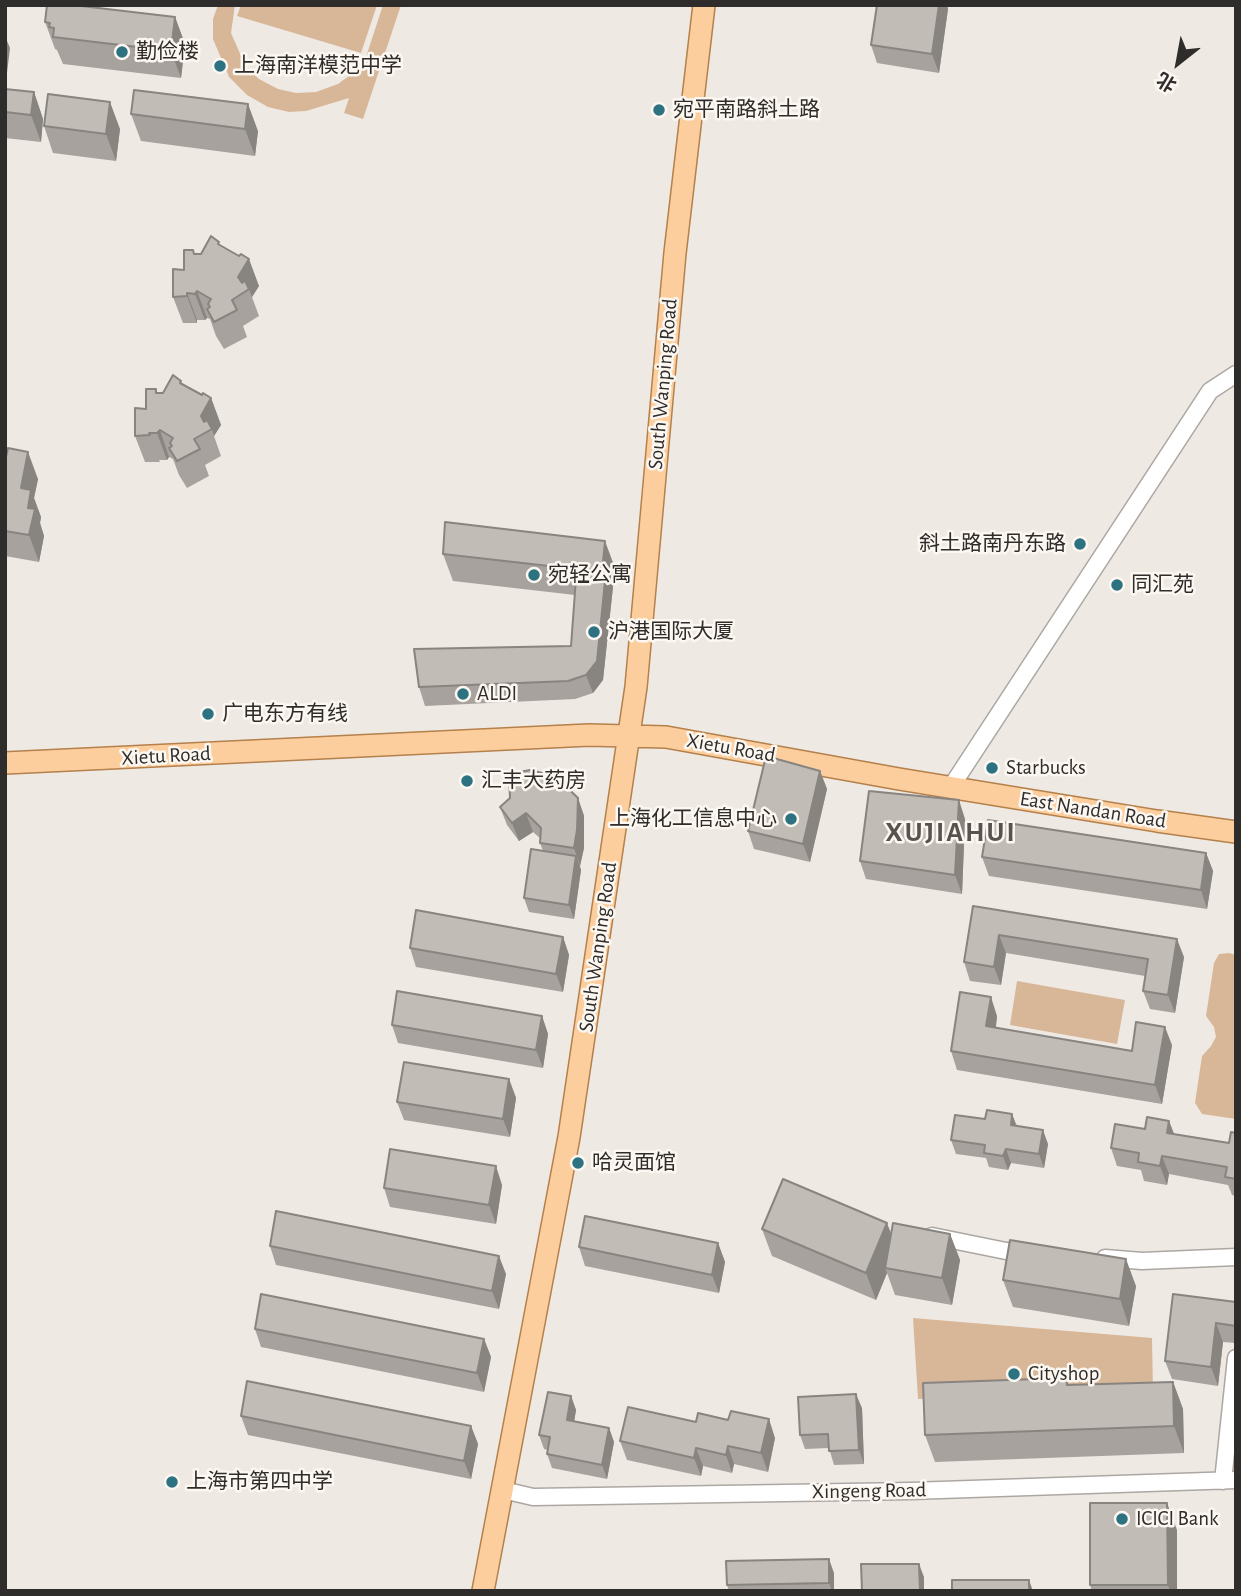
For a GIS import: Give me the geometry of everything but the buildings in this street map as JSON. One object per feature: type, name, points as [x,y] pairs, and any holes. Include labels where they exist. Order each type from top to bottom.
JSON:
[{"type":"main road","name":"South Wanping Road","points":[[482,1591],[569,1137],[636,687],[675,253],[704,5]]},
{"type":"main road","name":"Xietu Road","points":[[5,763],[589,735],[629,736],[666,737],[951,787]]},
{"type":"main road","name":"East Nandan Road","points":[[951,787],[1236,832]]},
{"type":"street","points":[[951,787],[1210,391],[1236,374]]},
{"type":"street","points":[[914,1232],[1006,1251],[1047,1254]]},
{"type":"street","points":[[1087,1257],[1142,1261],[1236,1257]]},
{"type":"street","points":[[1229,1480],[1236,1358]]},
{"type":"street","name":"Xingeng Road","points":[[503,1490],[533,1497],[911,1491],[1229,1480]]},
{"type":"shaded area","points":[[218,5],[235,5],[231,33],[246,67],[259,79],[278,89],[296,93],[316,92],[338,84],[353,73],[366,57],[383,5],[401,5],[363,119],[344,113],[349,98],[306,111],[289,112],[268,107],[247,95],[229,77],[213,39],[213,19]]},
{"type":"shaded area","points":[[241,5],[377,5],[361,53],[237,16]]},
{"type":"shaded area","points":[[1219,954],[1236,955],[1236,1119],[1202,1114],[1195,1103],[1202,1056],[1216,1037],[1214,1027],[1206,1016],[1214,963]]},
{"type":"shaded area","points":[[1017,981],[1125,1000],[1117,1044],[1010,1025]]},
{"type":"shaded area","points":[[913,1318],[1152,1338],[1153,1392],[918,1399]]},
{"type":"place","name":"勤俭楼","points":[[122,52]]},
{"type":"place","name":"上海南洋模范中学","points":[[220,66]]},
{"type":"place","name":"宛平南路斜土路","points":[[659,110]]},
{"type":"place","name":"斜土路南丹东路","points":[[1080,544]]},
{"type":"place","name":"宛轻公寓","points":[[534,575]]},
{"type":"place","name":"同汇苑","points":[[1117,585]]},
{"type":"place","name":"沪港国际大厦","points":[[594,632]]},
{"type":"place","name":"ALDI","points":[[463,694]]},
{"type":"place","name":"广电东方有线","points":[[208,714]]},
{"type":"place","name":"Starbucks","points":[[992,768]]},
{"type":"place","name":"汇丰大药房","points":[[467,781]]},
{"type":"place","name":"上海化工信息中心","points":[[791,819]]},
{"type":"place","name":"哈灵面馆","points":[[578,1163]]},
{"type":"place","name":"Cityshop","points":[[1014,1374]]},
{"type":"place","name":"上海市第四中学","points":[[172,1482]]},
{"type":"place","name":"ICICI Bank","points":[[1122,1519]]},
{"type":"district","name":"XUJIAHUI","points":[[951,833]]}]
